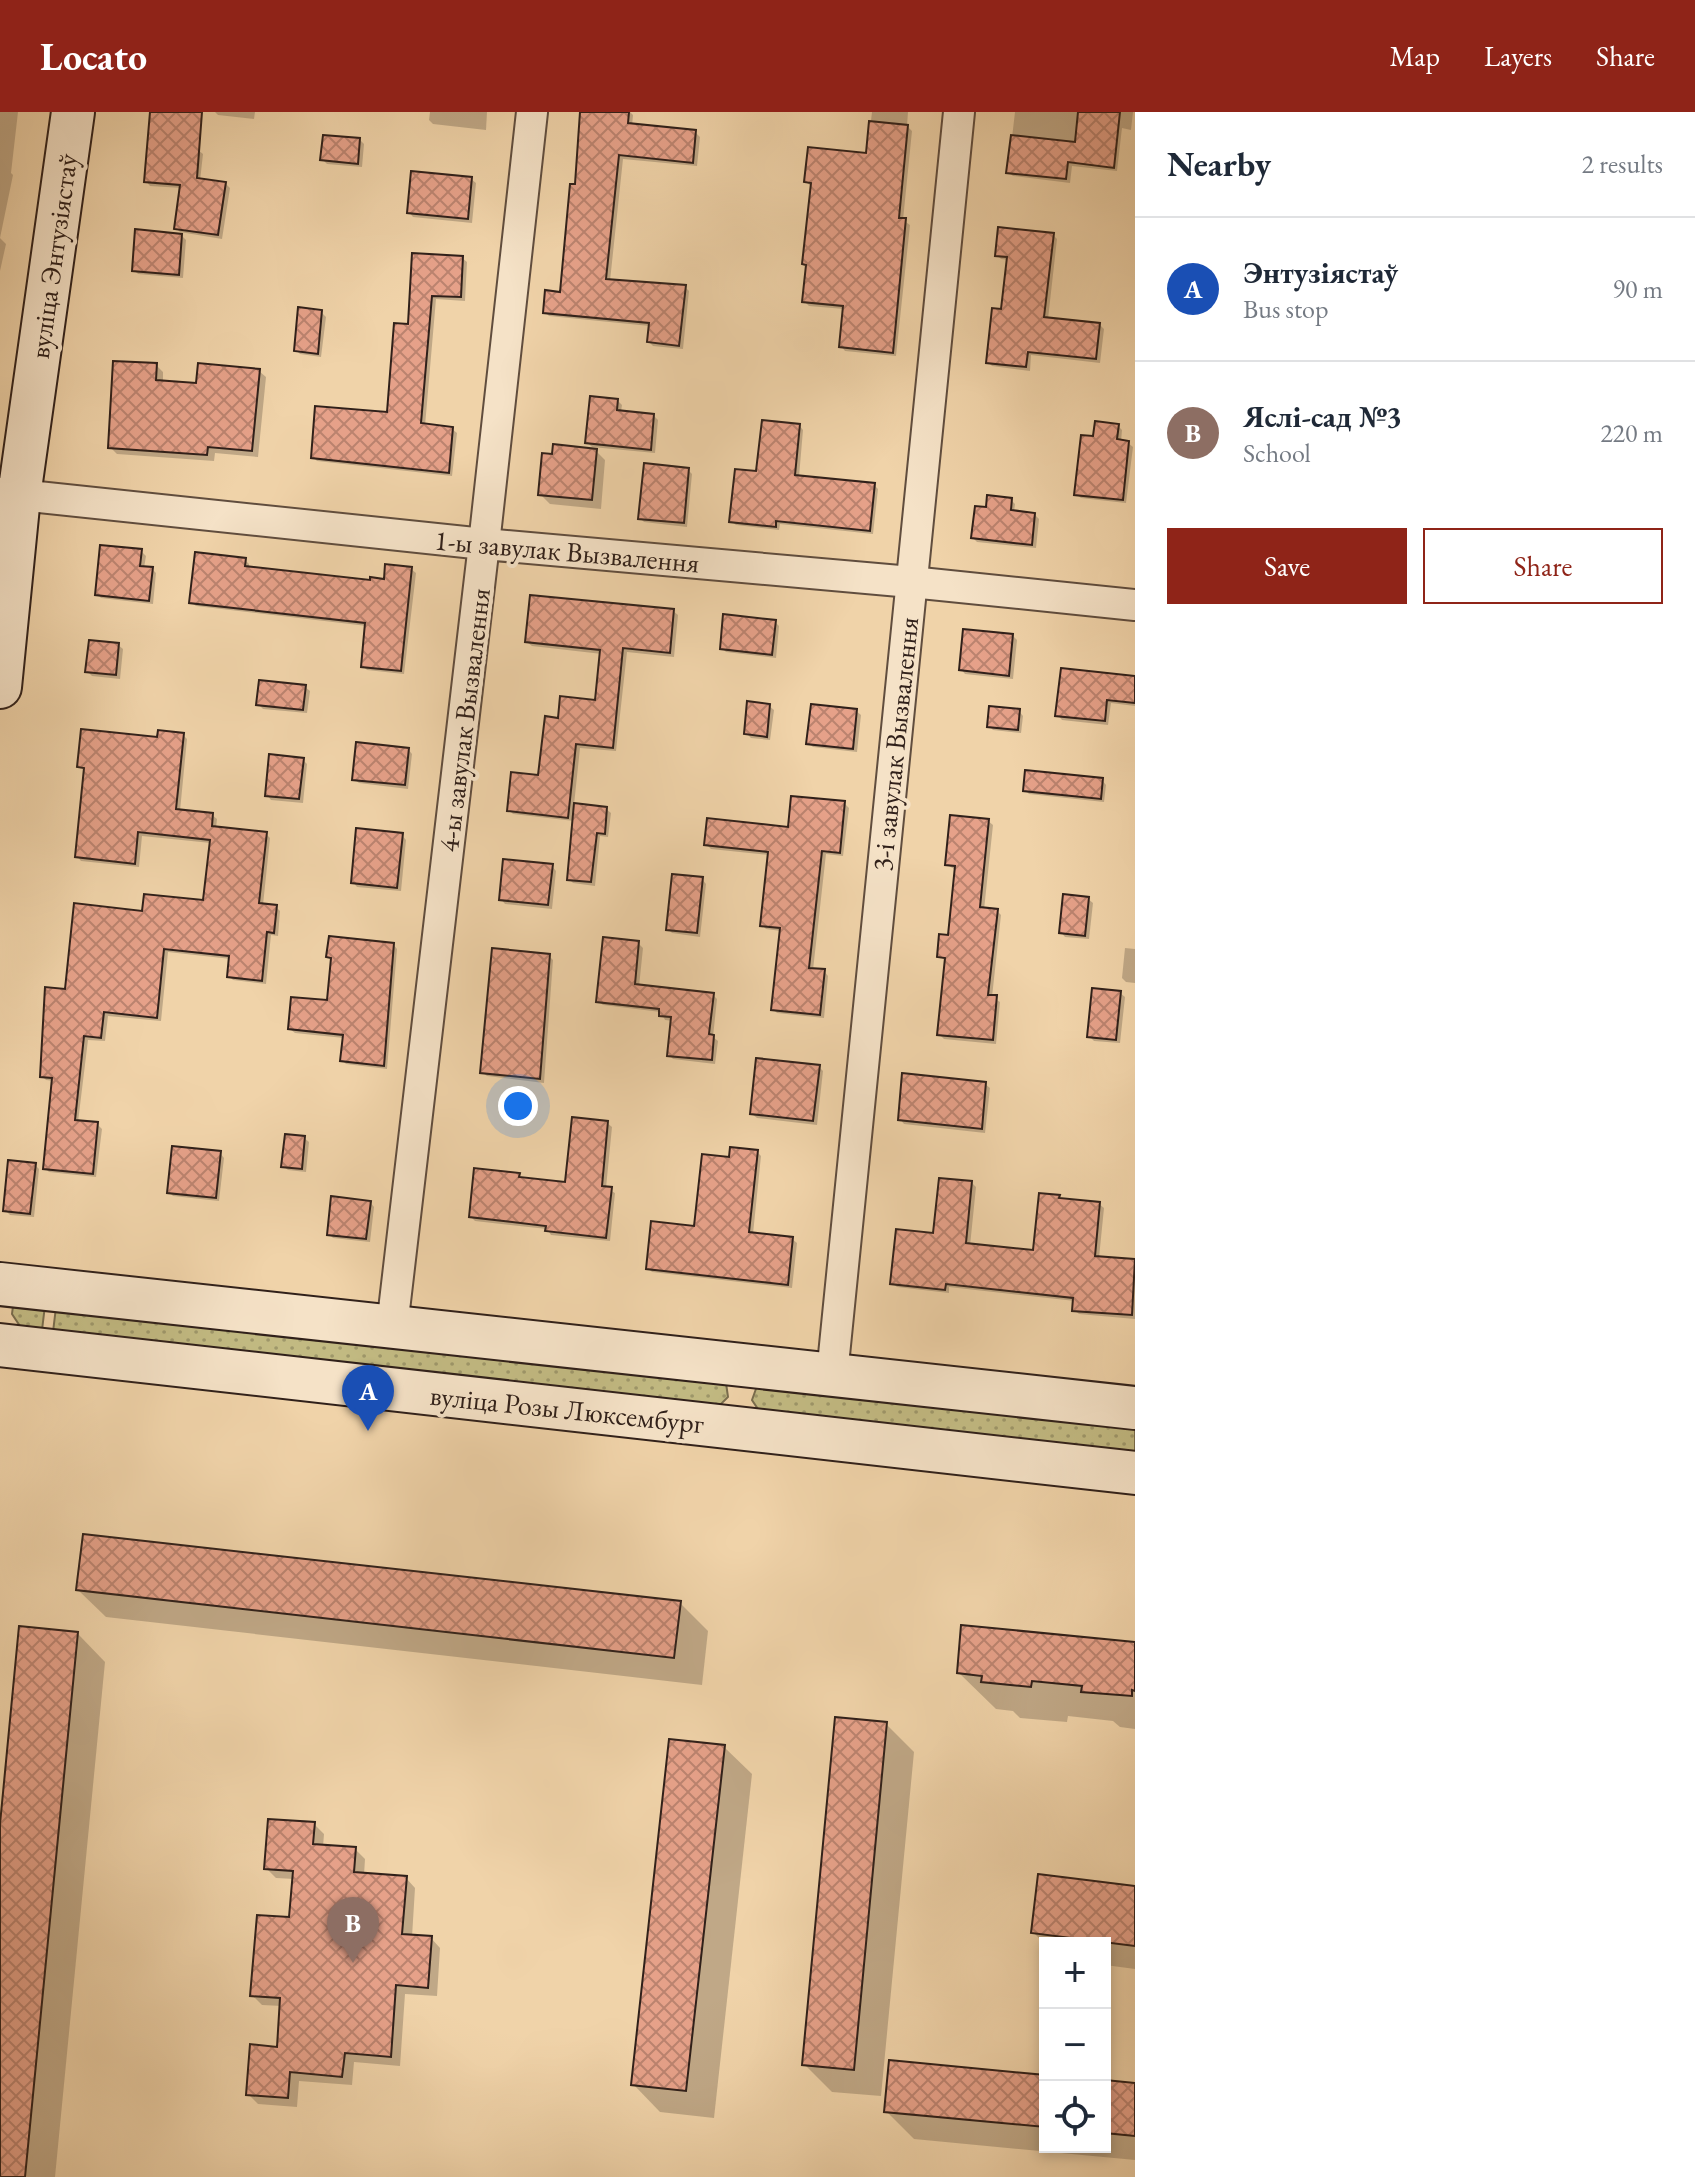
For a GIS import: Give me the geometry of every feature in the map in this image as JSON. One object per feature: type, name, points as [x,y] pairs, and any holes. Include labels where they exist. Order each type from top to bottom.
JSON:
[{"type":"main road","name":"вуліца Энтузіястаў","points":[[0,687],[9,494],[73,112]]},
{"type":"main road","points":[[0,1284],[1135,1408]]},
{"type":"main road","name":"вуліца Розы Люксембург","points":[[0,1345],[1135,1473]]},
{"type":"street","name":"4-ы завулак Вызвалення","points":[[392,1327],[532,112]]},
{"type":"street","name":"3-і завулак Вызвалення","points":[[832,1375],[959,112]]},
{"type":"street","name":"1-ы завулак Вызвалення","points":[[9,494],[484,544],[1135,605]]},
{"type":"shaded area","points":[[46,1297],[42,1330],[20,1326],[12,1314],[13,1306]]},
{"type":"shaded area","points":[[57,1299],[726,1383],[728,1397],[718,1407],[53,1332]]},
{"type":"shaded area","points":[[757,1386],[1135,1424],[1135,1457],[760,1412],[752,1400]]},
{"type":"building","points":[[150,112],[202,112],[197,178],[226,182],[218,235],[174,229],[180,185],[144,182]]},
{"type":"building","points":[[580,112],[629,112],[628,123],[696,130],[693,163],[619,155],[606,279],[686,285],[679,346],[647,342],[649,323],[543,313],[545,290],[560,292],[570,184],[575,184]]},
{"type":"building","points":[[1078,112],[1120,112],[1114,168],[1068,162],[1066,179],[1006,173],[1011,135],[1075,142]]},
{"type":"building","points":[[869,121],[908,125],[899,218],[906,218],[893,353],[839,347],[843,306],[802,302],[806,265],[802,264],[811,183],[804,182],[808,147],[866,153]]},
{"type":"building","points":[[323,135],[360,138],[358,164],[320,160]]},
{"type":"building","points":[[411,171],[472,177],[468,219],[407,213]]},
{"type":"building","points":[[998,227],[1054,233],[1044,317],[1100,323],[1096,359],[1028,352],[1026,367],[986,363],[992,308],[1001,309],[1007,257],[995,256]]},
{"type":"building","points":[[135,229],[182,234],[179,275],[132,271]]},
{"type":"building","points":[[412,253],[463,256],[461,297],[432,296],[421,423],[453,427],[449,473],[311,458],[315,406],[387,412],[394,323],[408,324]]},
{"type":"building","points":[[298,307],[322,310],[318,354],[294,351]]},
{"type":"building","points":[[113,361],[157,363],[156,380],[196,383],[198,363],[260,369],[252,451],[208,447],[207,455],[108,448]]},
{"type":"building","points":[[590,396],[618,399],[617,410],[654,414],[651,450],[585,443]]},
{"type":"building","points":[[762,420],[800,424],[795,475],[875,483],[870,531],[776,521],[776,527],[729,522],[735,469],[756,471]]},
{"type":"building","points":[[1095,421],[1119,424],[1117,439],[1129,441],[1123,500],[1074,495],[1081,435],[1093,436]]},
{"type":"building","points":[[553,444],[597,449],[592,500],[538,495],[542,453],[552,454]]},
{"type":"building","points":[[644,463],[689,468],[684,523],[638,519]]},
{"type":"building","points":[[987,495],[1012,498],[1011,510],[1035,513],[1032,545],[971,538],[975,506],[986,507]]},
{"type":"building","points":[[100,545],[142,549],[140,566],[153,567],[149,601],[95,595]]},
{"type":"building","points":[[195,552],[246,558],[245,566],[370,580],[370,577],[384,579],[385,564],[412,567],[401,671],[361,667],[365,623],[189,603]]},
{"type":"building","points":[[530,595],[674,609],[670,653],[623,648],[613,748],[576,744],[568,818],[507,811],[511,772],[538,775],[545,716],[558,718],[560,696],[595,700],[600,650],[525,642]]},
{"type":"building","points":[[723,614],[776,620],[772,655],[720,649]]},
{"type":"building","points":[[963,629],[1013,634],[1009,676],[959,670]]},
{"type":"building","points":[[89,640],[119,643],[116,675],[85,672]]},
{"type":"building","points":[[1061,668],[1135,676],[1135,703],[1107,700],[1105,721],[1055,716]]},
{"type":"building","points":[[259,680],[306,685],[303,710],[256,705]]},
{"type":"building","points":[[747,701],[770,704],[767,737],[744,734]]},
{"type":"building","points":[[811,704],[857,709],[853,749],[806,744]]},
{"type":"building","points":[[989,706],[1020,709],[1018,730],[987,727]]},
{"type":"building","points":[[81,729],[157,737],[158,730],[184,733],[176,809],[213,813],[212,826],[267,832],[259,903],[277,905],[274,933],[267,932],[262,981],[227,977],[229,956],[164,949],[157,1018],[104,1012],[101,1038],[84,1036],[75,1120],[98,1122],[93,1174],[43,1169],[52,1078],[40,1077],[45,987],[65,989],[74,903],[142,911],[144,894],[203,900],[210,840],[138,832],[135,864],[75,857],[84,768],[77,767]]},
{"type":"building","points":[[356,742],[409,748],[405,785],[352,780]]},
{"type":"building","points":[[269,754],[304,758],[299,799],[265,796]]},
{"type":"building","points":[[1025,770],[1103,778],[1101,799],[1023,791]]},
{"type":"building","points":[[791,796],[845,801],[840,853],[822,851],[809,968],[825,969],[820,1015],[771,1010],[780,928],[760,926],[768,852],[704,845],[707,818],[788,827]]},
{"type":"building","points":[[574,803],[607,807],[605,834],[597,833],[591,882],[567,880]]},
{"type":"building","points":[[950,815],[989,819],[980,907],[998,909],[988,995],[997,995],[993,1040],[937,1035],[945,958],[937,957],[939,934],[948,935],[955,866],[945,865]]},
{"type":"building","points":[[356,828],[403,833],[397,888],[351,883]]},
{"type":"building","points":[[503,859],[553,864],[548,905],[499,900]]},
{"type":"building","points":[[672,874],[703,877],[697,933],[666,930]]},
{"type":"building","points":[[1063,894],[1089,897],[1085,936],[1059,933]]},
{"type":"building","points":[[329,936],[394,943],[384,1066],[340,1061],[343,1035],[288,1029],[291,997],[327,1000],[331,958],[326,957]]},
{"type":"building","points":[[603,937],[639,941],[635,984],[714,993],[709,1034],[714,1035],[712,1060],[667,1056],[671,1017],[659,1016],[659,1009],[596,1002]]},
{"type":"building","points":[[492,948],[550,954],[540,1079],[480,1073]]},
{"type":"building","points":[[1092,988],[1121,991],[1116,1040],[1087,1037]]},
{"type":"building","points":[[756,1058],[820,1065],[813,1121],[750,1114]]},
{"type":"building","points":[[902,1073],[986,1082],[982,1129],[898,1120]]},
{"type":"building","points":[[572,1117],[608,1121],[602,1186],[612,1187],[606,1238],[545,1231],[546,1226],[469,1217],[474,1168],[565,1182]]},
{"type":"building","points":[[285,1134],[305,1136],[302,1169],[281,1167]]},
{"type":"building","points":[[172,1146],[221,1151],[216,1198],[167,1193]]},
{"type":"building","points":[[730,1147],[758,1150],[749,1232],[793,1237],[788,1285],[646,1269],[651,1221],[694,1226],[702,1154],[729,1157]]},
{"type":"building","points":[[8,1160],[36,1163],[30,1214],[3,1211]]},
{"type":"building","points":[[939,1178],[972,1181],[966,1243],[1033,1250],[1039,1193],[1100,1202],[1095,1256],[1135,1259],[1132,1315],[1072,1311],[1073,1298],[946,1284],[945,1290],[890,1284],[896,1229],[933,1233]]},
{"type":"building","points":[[331,1196],[371,1201],[366,1239],[327,1235]]},
{"type":"building","points":[[83,1534],[681,1601],[674,1658],[76,1590]]},
{"type":"building","points":[[961,1625],[1135,1642],[1135,1691],[1132,1690],[1132,1696],[1081,1692],[1082,1686],[1032,1681],[1031,1687],[981,1682],[982,1676],[957,1673]]},
{"type":"building","points":[[19,1626],[78,1632],[25,2177],[0,2177],[0,1824]]},
{"type":"building","points":[[835,1717],[887,1722],[854,2070],[802,2065]]},
{"type":"building","points":[[669,1739],[725,1745],[686,2091],[631,2085]]},
{"type":"building","points":[[268,1819],[315,1822],[313,1844],[356,1847],[354,1872],[407,1876],[402,1934],[432,1936],[428,1988],[396,1985],[391,2057],[345,2053],[342,2077],[290,2072],[288,2098],[246,2095],[250,2044],[277,2047],[280,1998],[250,1996],[257,1915],[289,1917],[293,1871],[264,1869]]},
{"type":"building","points":[[1038,1874],[1135,1886],[1135,1946],[1111,1943],[1111,1937],[1031,1933]]},
{"type":"building","points":[[889,2060],[1039,2074],[1039,2126],[884,2112]]},
{"type":"building","points":[[1111,2081],[1135,2083],[1135,2136],[1111,2134]]},
{"type":"place","name":"Энтузіястаў","points":[[368,1431]]},
{"type":"place","name":"Яслі-сад №3","points":[[353,1963]]}]
